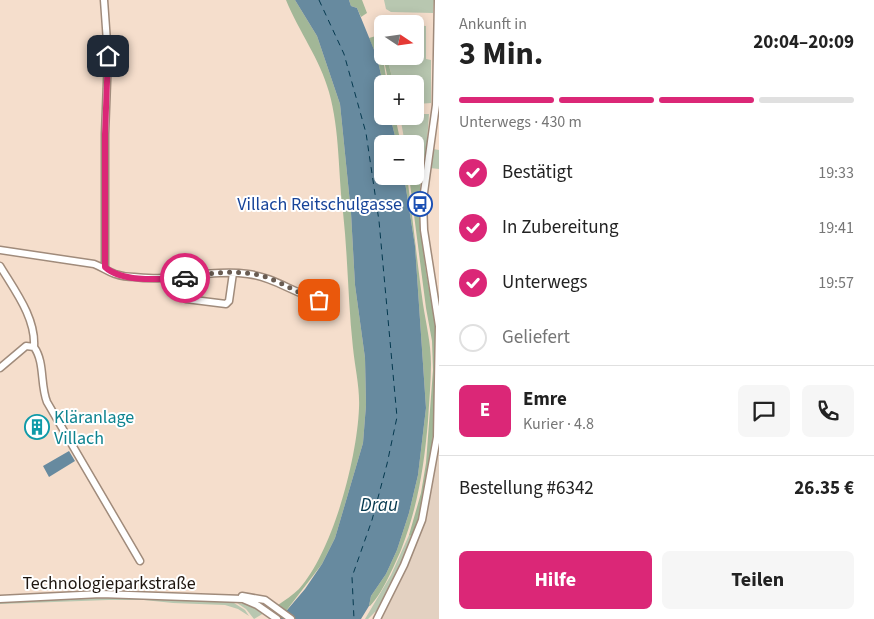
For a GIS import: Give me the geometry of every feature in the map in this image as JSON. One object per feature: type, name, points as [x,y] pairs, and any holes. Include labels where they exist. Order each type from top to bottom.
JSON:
[{"type":"street","points":[[104,0],[108,56],[105,134],[105,267]]},
{"type":"street","points":[[377,619],[404,565],[424,512],[437,437],[439,326],[424,230],[423,200],[437,106],[438,0]]},
{"type":"street","points":[[0,250],[61,258],[105,267],[116,274],[135,278],[184,278],[233,273],[267,278],[303,295],[319,300]]},
{"type":"street","points":[[0,266],[26,311],[34,329],[34,347]]},
{"type":"street","points":[[184,278],[182,294],[186,299],[226,304],[229,301],[233,273]]},
{"type":"street","points":[[0,368],[26,346],[34,347],[38,352],[44,395],[47,402],[140,562]]},
{"type":"street","name":"Technologieparkstraße","points":[[0,599],[102,594],[246,599],[277,619]]},
{"type":"street","name":"Technologieparkstraße","points":[[218,598],[253,596],[269,602],[291,619]]},
{"type":"shaded area","points":[[439,443],[439,619],[381,619],[407,566],[426,518]]},
{"type":"green space","points":[[286,0],[295,0],[317,36],[340,104],[351,213],[355,285],[365,358],[366,405],[363,443],[335,538],[322,564],[286,611],[278,605],[299,589],[311,572],[322,552],[341,503],[354,452],[359,400],[351,331],[346,246],[333,107],[320,68]]},
{"type":"green space","points":[[349,0],[362,0],[367,13],[361,17],[357,8],[351,6]]},
{"type":"green space","points":[[384,0],[434,0],[433,13],[391,12],[386,9]]},
{"type":"green space","points":[[424,26],[426,26],[426,59],[431,60],[431,103],[424,104],[424,75],[392,75],[389,65],[424,65]]},
{"type":"green space","points":[[374,37],[374,50],[369,38]]},
{"type":"green space","points":[[379,65],[384,65],[386,75],[381,75]]},
{"type":"green space","points":[[385,65],[389,65],[392,75],[387,75]]},
{"type":"green space","points":[[424,114],[429,114],[424,161],[424,135],[403,135],[402,125],[424,125]]},
{"type":"green space","points":[[392,125],[397,125],[399,135],[395,135]]},
{"type":"green space","points":[[433,149],[439,150],[439,169],[430,168]]},
{"type":"green space","points":[[405,185],[408,185],[430,349],[431,371],[428,421],[419,486],[407,534],[387,580],[369,606],[371,596],[386,574],[397,550],[409,513],[418,475],[426,408],[415,246]]},
{"type":"green space","points":[[410,185],[420,185],[423,251],[437,342],[437,389],[433,439],[425,489],[412,536],[409,535],[421,493],[426,463],[433,370],[432,341]]},
{"type":"green space","points":[[414,534],[378,611],[368,619],[365,619],[391,575],[409,535]]},
{"type":"green space","points":[[124,596],[232,600],[245,602],[238,601],[234,603],[245,610],[249,616],[238,609],[225,605],[144,600],[0,604],[0,602]]},
{"type":"green space","points":[[237,603],[246,604],[264,613],[254,619],[246,609]]},
{"type":"water","name":"Drau","points":[[295,0],[349,0],[351,6],[357,8],[374,50],[374,65],[379,65],[381,75],[374,75],[374,125],[392,125],[395,135],[374,135],[374,185],[405,185],[415,246],[426,408],[418,475],[409,513],[397,550],[386,574],[371,596],[369,606],[361,619],[276,619],[282,616],[305,589],[322,564],[335,538],[363,443],[366,405],[365,358],[355,285],[351,213],[340,104],[317,36]]},
{"type":"water","points":[[69,451],[75,461],[49,477],[43,466]]},
{"type":"ferry route","points":[[319,0],[344,54],[366,133],[379,221],[397,417],[372,520],[352,577],[354,619]]},
{"type":"way so far","points":[[185,278],[233,273],[255,275],[267,278],[291,290],[319,300]]},
{"type":"place","name":"Villach Reitschulgasse","points":[[420,204]]},
{"type":"place","name":"Kläranlage Villach","points":[[37,427]]},
{"type":"route","points":[[108,56],[105,134],[105,267],[110,272],[135,278],[185,278]]}]
